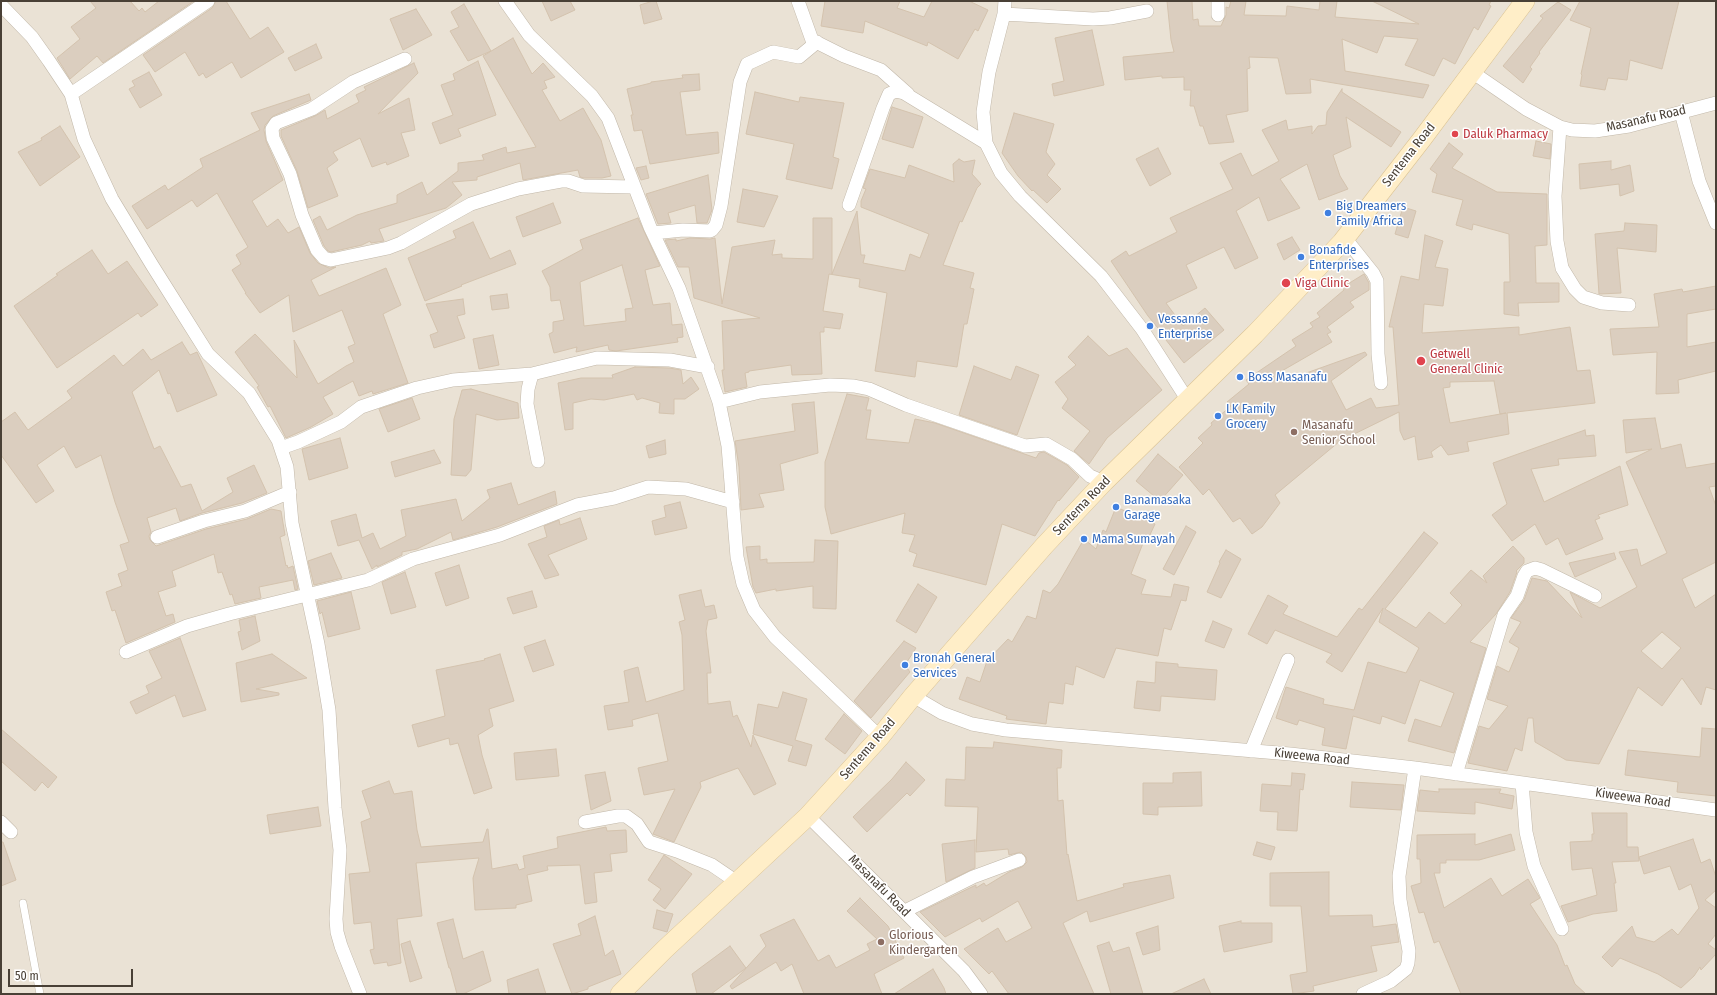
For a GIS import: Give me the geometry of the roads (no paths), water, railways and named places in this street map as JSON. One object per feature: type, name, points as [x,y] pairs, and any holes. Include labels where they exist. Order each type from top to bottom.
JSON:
[{"type":"main road","name":"Sentema Road","points":[[620,994],[808,816],[880,737],[913,696],[1044,546],[1104,482],[1255,334],[1345,238],[1525,1]]},
{"type":"street","points":[[71,94],[208,1]]},
{"type":"street","points":[[505,1],[529,35],[592,96],[608,118],[633,187],[679,288],[708,367],[719,402],[728,446],[737,557],[743,584],[754,610],[775,637],[880,737]]},
{"type":"street","points":[[798,1],[812,40],[844,56],[881,70],[914,99]]},
{"type":"street","points":[[1218,1],[1218,15]]},
{"type":"street","points":[[1,4],[32,38],[71,94],[84,139],[112,199],[208,354],[249,393],[263,414],[281,448],[287,467],[292,523],[308,594],[329,710],[340,850],[336,919],[341,946],[360,994]]},
{"type":"street","points":[[1147,11],[1110,18],[1093,19],[1005,7],[989,72],[982,112],[986,143],[1001,174],[1020,196],[1101,276],[1142,329],[1187,399]]},
{"type":"street","points":[[653,233],[683,230],[712,230],[716,225],[721,206],[740,82],[747,64],[773,52],[799,57],[817,42]]},
{"type":"street","points":[[406,60],[353,82],[312,109],[276,123],[272,129],[273,138],[290,174],[302,215],[316,250],[324,258],[331,260],[388,248],[414,236],[471,204],[518,189],[561,181],[568,181],[583,186],[633,187]]},
{"type":"street","name":"Masanafu Road","points":[[1472,72],[1526,109],[1560,127],[1572,130],[1595,131],[1629,126],[1716,103]]},
{"type":"street","points":[[849,205],[886,98],[896,91],[904,93],[986,143]]},
{"type":"street","points":[[1681,112],[1699,181],[1716,223]]},
{"type":"street","points":[[1560,127],[1555,196],[1557,241],[1562,268],[1575,289],[1583,297],[1602,303],[1629,305]]},
{"type":"street","points":[[1345,238],[1373,273],[1377,281],[1378,354],[1381,383]]},
{"type":"street","points":[[281,448],[298,442],[341,422],[361,407],[417,388],[452,380],[532,374],[597,358],[670,360],[708,367]]},
{"type":"street","points":[[532,374],[528,389],[527,404],[538,461]]},
{"type":"street","points":[[719,402],[760,392],[830,385],[854,386],[869,389],[912,407],[1025,446],[1046,444],[1072,459],[1090,476],[1104,482]]},
{"type":"street","points":[[126,652],[187,626],[308,594],[368,580],[413,559],[500,535],[577,505],[614,498],[648,487],[686,489],[733,502]]},
{"type":"street","points":[[157,537],[204,521],[246,511],[290,492]]},
{"type":"street","points":[[1456,774],[1504,615],[1517,596],[1524,576],[1528,571],[1535,568],[1595,596]]},
{"type":"street","points":[[1250,750],[1288,660]]},
{"type":"street","name":"Kiweewa Road","points":[[913,696],[942,713],[972,724],[1006,730],[1250,750],[1415,768],[1716,810]]},
{"type":"street","points":[[1363,994],[1391,981],[1401,973],[1408,963],[1408,951],[1400,900],[1399,876],[1415,768]]},
{"type":"street","points":[[1522,784],[1526,832],[1534,866],[1562,929]]},
{"type":"street","points":[[585,822],[626,816],[637,824],[649,842],[678,851],[712,865],[737,882]]},
{"type":"street","name":"Masanafu Road","points":[[808,816],[964,971],[981,994]]},
{"type":"street","points":[[1,822],[11,832]]},
{"type":"street","points":[[905,912],[973,877],[1019,860]]},
{"type":"lane","points":[[23,903],[40,994]]},
{"type":"place","name":"Daluk Pharmacy","points":[[1455,134]]},
{"type":"place","name":"Big Dreamers Family Africa","points":[[1328,213]]},
{"type":"place","name":"Bonafide Enterprises","points":[[1301,257]]},
{"type":"place","name":"Viga Clinic","points":[[1286,283]]},
{"type":"place","name":"Vessanne Enterprise","points":[[1150,326]]},
{"type":"place","name":"Getwell General Clinic","points":[[1421,361]]},
{"type":"place","name":"Boss Masanafu","points":[[1240,377]]},
{"type":"place","name":"LK Family Grocery","points":[[1218,416]]},
{"type":"place","name":"Masanafu Senior School","points":[[1294,432]]},
{"type":"place","name":"Banamasaka Garage","points":[[1116,507]]},
{"type":"place","name":"Mama Sumayah","points":[[1084,539]]},
{"type":"place","name":"Bronah General Services","points":[[905,665]]},
{"type":"place","name":"Glorious Kindergarten","points":[[881,942]]}]
